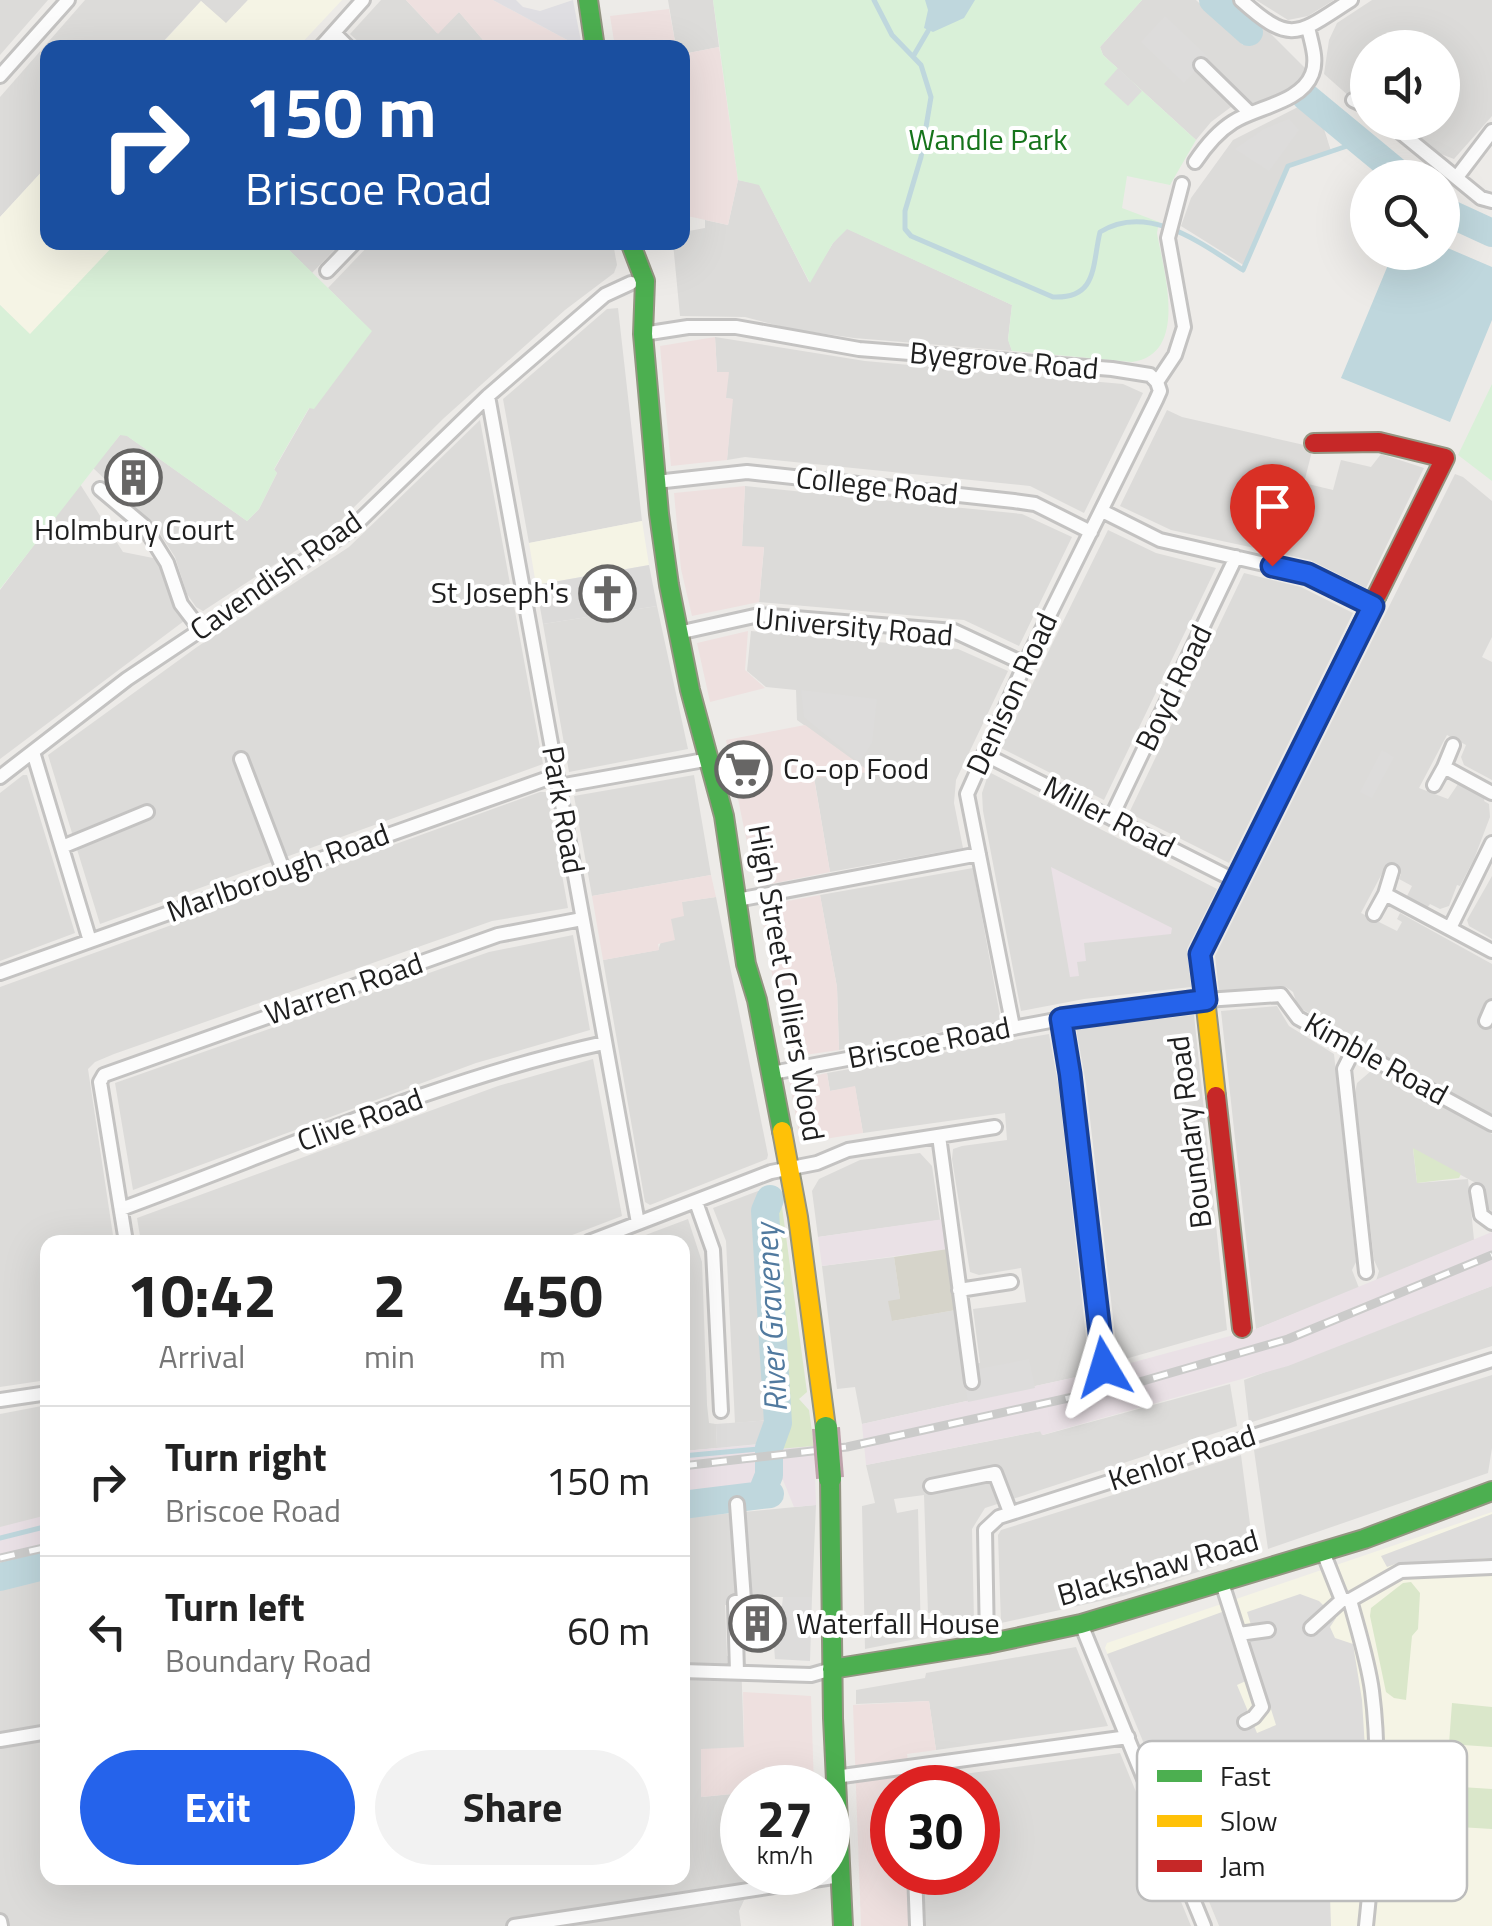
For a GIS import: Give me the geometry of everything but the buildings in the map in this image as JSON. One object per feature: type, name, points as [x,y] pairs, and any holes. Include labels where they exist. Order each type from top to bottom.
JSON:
[{"type":"main road","points":[[588,0],[594,40]]},
{"type":"main road","name":"High Street Colliers Wood","points":[[632,262],[634,304],[642,324],[666,564],[678,633],[724,816],[746,964],[757,1000],[790,1168],[826,1428],[831,1496],[835,1765]]},
{"type":"main road","name":"Boundary Road","points":[[1242,1328],[1200,954],[1445,458],[1379,442],[1314,443]]},
{"type":"main road","name":"Blackshaw Road","points":[[832,1670],[1081,1624],[1323,1552],[1492,1491]]},
{"type":"main road","name":"High Street Colliers Wood","points":[[841,1895],[842,1926]]},
{"type":"street","points":[[0,76],[68,0]]},
{"type":"street","points":[[327,40],[363,0]]},
{"type":"street","points":[[1241,0],[1275,29],[1290,31],[1308,27],[1352,0]]},
{"type":"street","points":[[1195,162],[1215,136],[1307,83],[1314,61],[1308,27]]},
{"type":"street","points":[[334,33],[341,40]]},
{"type":"street","points":[[1201,65],[1250,113]]},
{"type":"street","points":[[1460,173],[1492,132]]},
{"type":"street","points":[[1411,140],[1436,160]]},
{"type":"street","points":[[1460,180],[1481,198],[1492,202]]},
{"type":"street","points":[[1157,382],[1175,355],[1184,327],[1168,238],[1182,184]]},
{"type":"street","points":[[327,271],[347,250]]},
{"type":"street","name":"Cavendish Road","points":[[0,777],[127,679],[349,531],[488,396],[605,295],[632,262]]},
{"type":"street","name":"Byegrove Road","points":[[642,324],[736,326],[859,350],[1112,369],[1150,375],[1157,382]]},
{"type":"street","name":"Denison Road","points":[[1013,1027],[966,794],[1025,664],[1160,391],[1157,382]]},
{"type":"street","name":"Park Road","points":[[488,396],[638,1224]]},
{"type":"street","name":"College Road","points":[[656,482],[747,472],[1014,501],[1035,504],[1091,532]]},
{"type":"street","points":[[100,490],[144,526],[167,564],[182,604],[200,629]]},
{"type":"street","points":[[1102,511],[1160,540],[1308,574],[1373,606]]},
{"type":"street","name":"Boyd Road","points":[[1112,818],[1236,558]]},
{"type":"street","name":"University Road","points":[[678,633],[760,615],[934,630],[966,636],[1025,664]]},
{"type":"street","points":[[1434,785],[1453,745]]},
{"type":"street","points":[[33,752],[90,941]]},
{"type":"street","name":"Miller Road","points":[[984,754],[1234,880]]},
{"type":"street","points":[[241,759],[284,872]]},
{"type":"street","name":"Marlborough Road","points":[[0,973],[558,780],[710,760]]},
{"type":"street","points":[[1444,767],[1492,793]]},
{"type":"street","points":[[62,847],[147,812]]},
{"type":"street","points":[[1450,928],[1490,853]]},
{"type":"street","points":[[738,900],[979,854]]},
{"type":"street","points":[[1374,914],[1392,871]]},
{"type":"street","points":[[1385,894],[1492,951]]},
{"type":"street","name":"Warren Road","points":[[120,1209],[100,1082],[110,1071],[498,936],[582,919]]},
{"type":"street","name":"Kimble Road","points":[[1206,1000],[1281,995],[1298,1018],[1492,1124]]},
{"type":"street","name":"Briscoe Road","points":[[772,1073],[1013,1027],[1206,1000]]},
{"type":"street","points":[[1486,1022],[1492,1007]]},
{"type":"street","points":[[1061,1019],[1104,1367]]},
{"type":"street","name":"Clive Road","points":[[120,1209],[463,1082],[604,1043]]},
{"type":"street","points":[[1353,1050],[1344,1069],[1366,1272]]},
{"type":"street","points":[[612,1235],[772,1172],[817,1163],[848,1150],[995,1127]]},
{"type":"street","points":[[938,1136],[972,1382]]},
{"type":"street","points":[[1478,1191],[1481,1216],[1491,1223]]},
{"type":"street","points":[[696,1202],[713,1250],[721,1411]]},
{"type":"street","points":[[120,1209],[125,1235]]},
{"type":"street","points":[[959,1290],[1010,1282]]},
{"type":"street","name":"Kenlor Road","points":[[1010,1512],[1492,1360]]},
{"type":"street","points":[[0,1400],[40,1393]]},
{"type":"street","points":[[931,1486],[996,1473],[1010,1512],[999,1516],[985,1530],[987,1644]]},
{"type":"street","points":[[737,1504],[744,1600],[735,1602],[737,1672]]},
{"type":"street","points":[[1323,1552],[1346,1600],[1370,1682],[1375,1741]]},
{"type":"street","points":[[1311,1628],[1346,1600],[1401,1571],[1492,1567]]},
{"type":"street","points":[[1222,1583],[1262,1707],[1245,1722]]},
{"type":"street","points":[[1081,1624],[1137,1760]]},
{"type":"street","points":[[1238,1634],[1268,1630]]},
{"type":"street","points":[[690,1671],[811,1675],[832,1670]]},
{"type":"street","points":[[0,1740],[40,1733]]},
{"type":"street","points":[[850,1775],[1128,1738]]},
{"type":"street","points":[[514,1926],[720,1894]]},
{"type":"street","points":[[916,1895],[917,1926]]},
{"type":"street","points":[[1194,1901],[1204,1926]]},
{"type":"street","points":[[1366,1926],[1369,1901]]},
{"type":"street","points":[[602,1926],[606,1911]]},
{"type":"shaded area","points":[[0,0],[48,0],[0,55]]},
{"type":"shaded area","points":[[85,0],[248,0],[226,24],[201,1],[165,40],[50,40]]},
{"type":"shaded area","points":[[248,0],[342,0],[305,40],[165,40],[201,1],[226,23]]},
{"type":"shaded area","points":[[381,0],[406,0],[437,33],[459,12],[483,40],[356,40],[350,34]]},
{"type":"shaded area","points":[[406,0],[493,0],[567,40],[483,40],[459,12],[438,34]]},
{"type":"shaded area","points":[[493,0],[516,0],[523,7],[540,11],[573,0],[581,40],[567,40]]},
{"type":"shaded area","points":[[668,0],[713,0],[719,47],[690,53],[690,40],[675,40]]},
{"type":"shaded area","points":[[1142,0],[1196,0],[1243,45],[1264,27],[1309,72],[1288,93],[1249,104],[1243,98],[1211,122],[1196,140],[1103,55],[1100,47]]},
{"type":"shaded area","points":[[1256,0],[1334,0],[1308,16],[1288,20]]},
{"type":"shaded area","points":[[1372,0],[1492,0],[1492,116],[1454,159],[1433,151],[1418,140],[1460,140],[1460,30],[1350,30],[1350,97],[1324,74],[1329,40],[1337,23]]},
{"type":"shaded area","points":[[669,9],[675,40],[614,40],[610,16]]},
{"type":"shaded area","points":[[1165,16],[1208,57],[1184,83],[1141,42]]},
{"type":"shaded area","points":[[719,47],[738,180],[728,225],[690,217],[690,53]]},
{"type":"shaded area","points":[[40,51],[40,174],[0,217],[0,97]]},
{"type":"shaded area","points":[[1118,68],[1142,91],[1128,106],[1104,84]]},
{"type":"shaded area","points":[[1298,107],[1324,129],[1331,151],[1287,166],[1245,266],[1181,226],[1191,198],[1233,140]]},
{"type":"shaded area","points":[[1289,119],[1299,130],[1269,171],[1235,149],[1264,129]]},
{"type":"shaded area","points":[[40,174],[40,250],[109,250],[30,335],[0,305],[0,217]]},
{"type":"shaded area","points":[[738,180],[759,184],[809,282],[846,228],[1012,305],[1008,339],[1012,351],[854,338],[791,329],[745,317],[680,316],[674,250],[690,250],[690,231],[705,228],[705,220],[728,225]]},
{"type":"shaded area","points":[[289,250],[334,250],[312,273]]},
{"type":"shaded area","points":[[364,250],[614,250],[617,265],[614,273],[565,310],[444,418],[337,524],[203,611],[187,594],[175,557],[155,526],[93,468],[120,435],[126,435],[247,521],[259,509],[277,473],[274,470],[310,407],[371,331],[328,288]]},
{"type":"shaded area","points":[[618,308],[642,521],[529,543],[503,399],[607,309]]},
{"type":"shaded area","points":[[715,337],[865,361],[1123,384],[1143,393],[1084,513],[1030,486],[745,457],[727,460],[732,399],[726,398],[717,372]]},
{"type":"shaded area","points":[[715,337],[717,372],[729,372],[726,398],[733,399],[727,460],[671,466],[660,346]]},
{"type":"shaded area","points":[[1167,410],[1182,417],[1313,447],[1304,483],[1333,490],[1341,460],[1371,467],[1381,454],[1424,468],[1366,588],[1310,560],[1171,530],[1120,506]]},
{"type":"shaded area","points":[[480,420],[543,764],[100,924],[48,755],[197,647],[349,547]]},
{"type":"shaded area","points":[[1455,474],[1492,501],[1492,637],[1482,657],[1492,662],[1492,780],[1464,765],[1461,757],[1466,745],[1447,735],[1419,788],[1448,799],[1460,781],[1486,795],[1484,801],[1489,804],[1490,817],[1474,859],[1449,906],[1440,909],[1430,904],[1427,908],[1406,898],[1412,886],[1386,866],[1361,913],[1397,931],[1402,922],[1397,919],[1400,913],[1492,964],[1492,1115],[1298,1007],[1293,992],[1286,987],[1219,991],[1215,956]]},
{"type":"shaded area","points":[[80,484],[123,552],[158,559],[168,591],[184,621],[0,759],[0,590]]},
{"type":"shaded area","points":[[745,486],[1022,514],[1072,537],[1019,646],[964,620],[759,602],[764,548],[742,547]]},
{"type":"shaded area","points":[[745,486],[742,546],[764,547],[759,602],[692,616],[681,569],[674,493]]},
{"type":"shaded area","points":[[642,521],[649,565],[536,585],[529,543]]},
{"type":"shaded area","points":[[1108,530],[1156,553],[1216,568],[1104,800],[1001,748]]},
{"type":"shaded area","points":[[649,565],[657,606],[543,624],[536,585]]},
{"type":"shaded area","points":[[1244,573],[1301,587],[1353,613],[1229,863],[1129,813]]},
{"type":"shaded area","points":[[657,606],[688,749],[569,772],[543,624]]},
{"type":"shaded area","points":[[748,631],[745,670],[765,688],[710,702],[697,643]]},
{"type":"shaded area","points":[[751,631],[958,649],[1008,671],[956,780],[954,803],[963,848],[830,872],[814,777],[868,771],[797,720],[796,690],[766,687],[747,671]]},
{"type":"shaded area","points":[[801,690],[877,699],[872,743],[859,762],[804,717]]},
{"type":"shaded area","points":[[805,725],[870,772],[814,778],[830,872],[761,886],[755,882],[726,740]]},
{"type":"shaded area","points":[[1382,750],[1394,757],[1372,798],[1360,792]]},
{"type":"shaded area","points":[[989,772],[1217,889],[1187,949],[1191,987],[1084,999],[1021,1011],[983,811],[982,793]]},
{"type":"shaded area","points":[[27,775],[75,933],[0,961],[0,793]]},
{"type":"shaded area","points":[[694,775],[711,875],[592,896],[574,796]]},
{"type":"shaded area","points":[[540,792],[546,792],[548,797],[568,908],[492,921],[114,1054],[88,1069],[113,1235],[40,1235],[40,1381],[0,1387],[0,987]]},
{"type":"shaded area","points":[[1051,867],[1172,928],[1171,934],[1084,943],[1086,961],[1077,962],[1079,976],[1070,977]]},
{"type":"shaded area","points":[[973,868],[1001,1021],[839,1050],[837,987],[820,895]]},
{"type":"shaded area","points":[[711,875],[716,897],[682,902],[684,916],[671,919],[675,940],[658,944],[659,950],[603,960],[592,896]]},
{"type":"shaded area","points":[[1492,876],[1492,939],[1469,926],[1467,920]]},
{"type":"shaded area","points":[[820,895],[837,987],[839,1050],[791,1057],[786,1054],[760,906]]},
{"type":"shaded area","points":[[716,897],[768,1155],[767,1159],[650,1205],[645,1202],[603,960],[658,950],[670,918],[681,902]]},
{"type":"shaded area","points":[[573,935],[590,1030],[476,1063],[133,1190],[115,1083],[489,952]]},
{"type":"shaded area","points":[[1277,1006],[1289,1026],[1334,1054],[1356,1262],[1352,1270],[1359,1288],[1256,1329],[1221,1011]]},
{"type":"shaded area","points":[[1194,1015],[1227,1330],[1118,1361],[1076,1028]]},
{"type":"shaded area","points":[[1049,1034],[1059,1089],[1090,1374],[862,1424],[855,1387],[837,1389],[822,1266],[894,1257],[900,1299],[892,1321],[956,1310],[963,1365],[980,1363],[973,1309],[1026,1302],[1021,1268],[979,1275],[970,1272],[952,1159],[953,1149],[1007,1140],[1005,1113],[863,1133],[855,1087],[830,1091],[827,1073]]},
{"type":"shaded area","points":[[593,1059],[622,1216],[572,1235],[140,1235],[137,1218],[498,1086]]},
{"type":"shaded area","points":[[1371,1071],[1382,1072],[1492,1134],[1492,1211],[1488,1209],[1483,1187],[1413,1149],[1417,1183],[1468,1179],[1474,1240],[1376,1281],[1379,1271],[1374,1260],[1355,1093],[1357,1083]]},
{"type":"shaded area","points":[[827,1073],[830,1091],[855,1086],[863,1133],[805,1142],[800,1139],[790,1084]]},
{"type":"shaded area","points":[[920,1153],[932,1166],[940,1220],[818,1237],[812,1191],[819,1179],[860,1160]]},
{"type":"shaded area","points":[[762,1191],[769,1420],[735,1423],[726,1241],[713,1208]]},
{"type":"shaded area","points":[[688,1219],[702,1262],[707,1405],[709,1423],[716,1424],[717,1448],[690,1450],[690,1235],[646,1235]]},
{"type":"shaded area","points":[[944,1219],[948,1249],[822,1266],[818,1237]]},
{"type":"shaded area","points":[[1492,1232],[1492,1286],[1288,1366],[1042,1435],[1040,1431],[866,1465],[862,1424],[1090,1374],[1256,1329]]},
{"type":"shaded area","points":[[948,1249],[956,1310],[892,1321],[888,1301],[900,1299],[894,1257]]},
{"type":"shaded area","points":[[1492,1286],[1492,1346],[1249,1423],[1244,1380]]},
{"type":"shaded area","points":[[1029,1359],[1035,1388],[968,1402],[963,1372]]},
{"type":"shaded area","points":[[1492,1375],[1488,1473],[1268,1549],[1254,1450]]},
{"type":"shaded area","points":[[1230,1384],[1237,1426],[985,1508],[972,1529],[971,1628],[949,1632],[942,1613],[928,1613],[924,1495],[894,1499],[897,1513],[918,1509],[921,1638],[865,1649],[862,1506],[875,1503],[866,1465],[1041,1431],[1043,1435]]},
{"type":"shaded area","points":[[40,1406],[40,1522],[0,1531],[0,1414]]},
{"type":"shaded area","points":[[769,1420],[759,1444],[717,1448],[716,1424]]},
{"type":"shaded area","points":[[776,1437],[778,1449],[814,1446],[816,1505],[794,1507],[783,1480],[692,1492],[694,1517],[690,1517],[690,1450],[763,1444]]},
{"type":"shaded area","points":[[1241,1455],[1254,1554],[1123,1596],[1001,1623],[1001,1530]]},
{"type":"shaded area","points":[[816,1505],[812,1597],[771,1597],[771,1603],[725,1605],[727,1656],[741,1658],[744,1748],[729,1765],[720,1765],[720,1776],[702,1797],[720,1795],[720,1895],[746,1895],[739,1911],[741,1926],[0,1926],[0,1585],[40,1576],[40,1885],[690,1885],[690,1517]]},
{"type":"shaded area","points":[[1492,1512],[1492,1926],[1219,1926],[1209,1901],[1467,1901],[1467,1741],[1143,1741],[1105,1648],[1107,1643]]},
{"type":"shaded area","points":[[1492,1514],[1492,1558],[1398,1563],[1387,1567],[1381,1556]]},
{"type":"shaded area","points":[[40,1517],[40,1576],[0,1585],[0,1527]]},
{"type":"shaded area","points":[[1300,1594],[1319,1601],[1336,1618],[1330,1627],[1335,1638],[1353,1644],[1365,1741],[1143,1741],[1107,1654],[1222,1612],[1248,1680],[1237,1685],[1257,1733],[1276,1725],[1245,1627],[1251,1625],[1247,1612]]},
{"type":"shaded area","points":[[783,1597],[812,1597],[810,1661],[775,1659],[771,1607],[782,1606]]},
{"type":"shaded area","points":[[1076,1647],[1108,1726],[936,1750],[929,1701],[856,1704],[856,1690],[925,1678],[926,1673]]},
{"type":"shaded area","points":[[743,1692],[811,1696],[813,1765],[720,1765],[720,1795],[701,1797],[701,1749],[744,1747]]},
{"type":"shaded area","points":[[929,1701],[936,1750],[907,1754],[909,1765],[870,1765],[870,1895],[912,1895],[912,1926],[861,1926],[853,1705]]},
{"type":"shaded area","points":[[1120,1753],[1137,1794],[1137,1901],[1181,1901],[1191,1926],[912,1926],[912,1895],[1000,1895],[1000,1769]]},
{"type":"shaded area","points":[[1209,1901],[1330,1901],[1331,1926],[1219,1926]]},
{"type":"green space","name":"Wandle Park","points":[[713,0],[1142,0],[1100,47],[1103,55],[1196,140],[1170,185],[1127,176],[1122,208],[1159,222],[1157,233],[1168,308],[1161,344],[1150,356],[1132,362],[1012,351],[1008,340],[1012,305],[847,229],[833,243],[810,283],[759,185],[738,180]]},
{"type":"green space","points":[[109,250],[289,250],[372,331],[314,409],[309,408],[274,469],[277,473],[259,509],[247,521],[127,436],[120,435],[0,589],[0,305],[30,334]]},
{"type":"green space","points":[[1492,384],[1492,481],[1458,455]]},
{"type":"green space","points":[[1413,1148],[1461,1174],[1459,1178],[1417,1183]]},
{"type":"green space","points":[[776,1193],[781,1199],[807,1392],[799,1399],[809,1410],[814,1446],[778,1449],[775,1437],[759,1444],[769,1420],[761,1205],[770,1206]]},
{"type":"green space","points":[[1411,1582],[1420,1593],[1406,1700],[1386,1692],[1370,1616],[1371,1608],[1403,1583]]},
{"type":"green space","points":[[1452,1703],[1492,1707],[1492,1747],[1449,1741]]},
{"type":"green space","points":[[1467,1787],[1492,1789],[1492,1829],[1467,1827]]},
{"type":"water","points":[[925,0],[975,0],[964,18],[933,32],[924,28],[928,10]]},
{"type":"water","points":[[1460,253],[1492,267],[1492,320],[1450,422],[1341,378],[1386,270],[1460,270]]},
{"type":"waterway","points":[[874,0],[892,35],[921,65],[931,97],[921,157],[905,211],[905,229],[911,236],[1053,297],[1068,296],[1086,286],[1100,232],[1118,224],[1156,224],[1174,230],[1243,270],[1288,166],[1359,142]]},
{"type":"waterway","points":[[1213,0],[1249,32]]},
{"type":"waterway","points":[[914,55],[928,31]]},
{"type":"waterway","points":[[1306,97],[1382,160]]},
{"type":"waterway","points":[[1460,218],[1492,233]]},
{"type":"waterway","name":"River Graveney","points":[[761,1495],[769,1475],[769,1448],[778,1423],[765,1211],[770,1199]]},
{"type":"waterway","points":[[690,1455],[769,1448]]},
{"type":"waterway","name":"River Graveney","points":[[690,1504],[770,1494]]},
{"type":"waterway","points":[[0,1538],[40,1528]]},
{"type":"waterway","name":"River Graveney","points":[[0,1577],[40,1567]]},
{"type":"railway","points":[[690,1465],[847,1447],[1136,1383],[1288,1339],[1492,1255]]},
{"type":"railway","points":[[0,1558],[40,1549]]},
{"type":"traffic: fast","points":[[588,0],[594,40]]},
{"type":"traffic: fast","points":[[633,250],[645,281],[643,334],[669,585],[690,690],[724,816],[746,964],[757,1000],[782,1131]]},
{"type":"traffic: fast","points":[[826,1428],[830,1478]]},
{"type":"traffic: fast","points":[[830,1478],[833,1718],[843,1926]]},
{"type":"traffic: fast","points":[[832,1669],[1081,1624],[1364,1539],[1492,1491]]},
{"type":"traffic: slow","points":[[1216,1096],[1200,954],[1377,595]]},
{"type":"traffic: slow","points":[[782,1131],[798,1217],[826,1428]]},
{"type":"traffic: jam","points":[[1314,443],[1379,442],[1445,458],[1377,595]]},
{"type":"traffic: jam","points":[[1216,1096],[1242,1328]]},
{"type":"place","name":"Holmbury Court","points":[[134,477]]},
{"type":"place","name":"St Joseph's","points":[[608,593]]},
{"type":"place","name":"Co-op Food","points":[[744,769]]},
{"type":"place","name":"Waterfall House","points":[[757,1624]]},
{"type":"route","points":[[1104,1367],[1061,1019],[1206,1000],[1200,954],[1373,606],[1308,574],[1272,566]]}]
